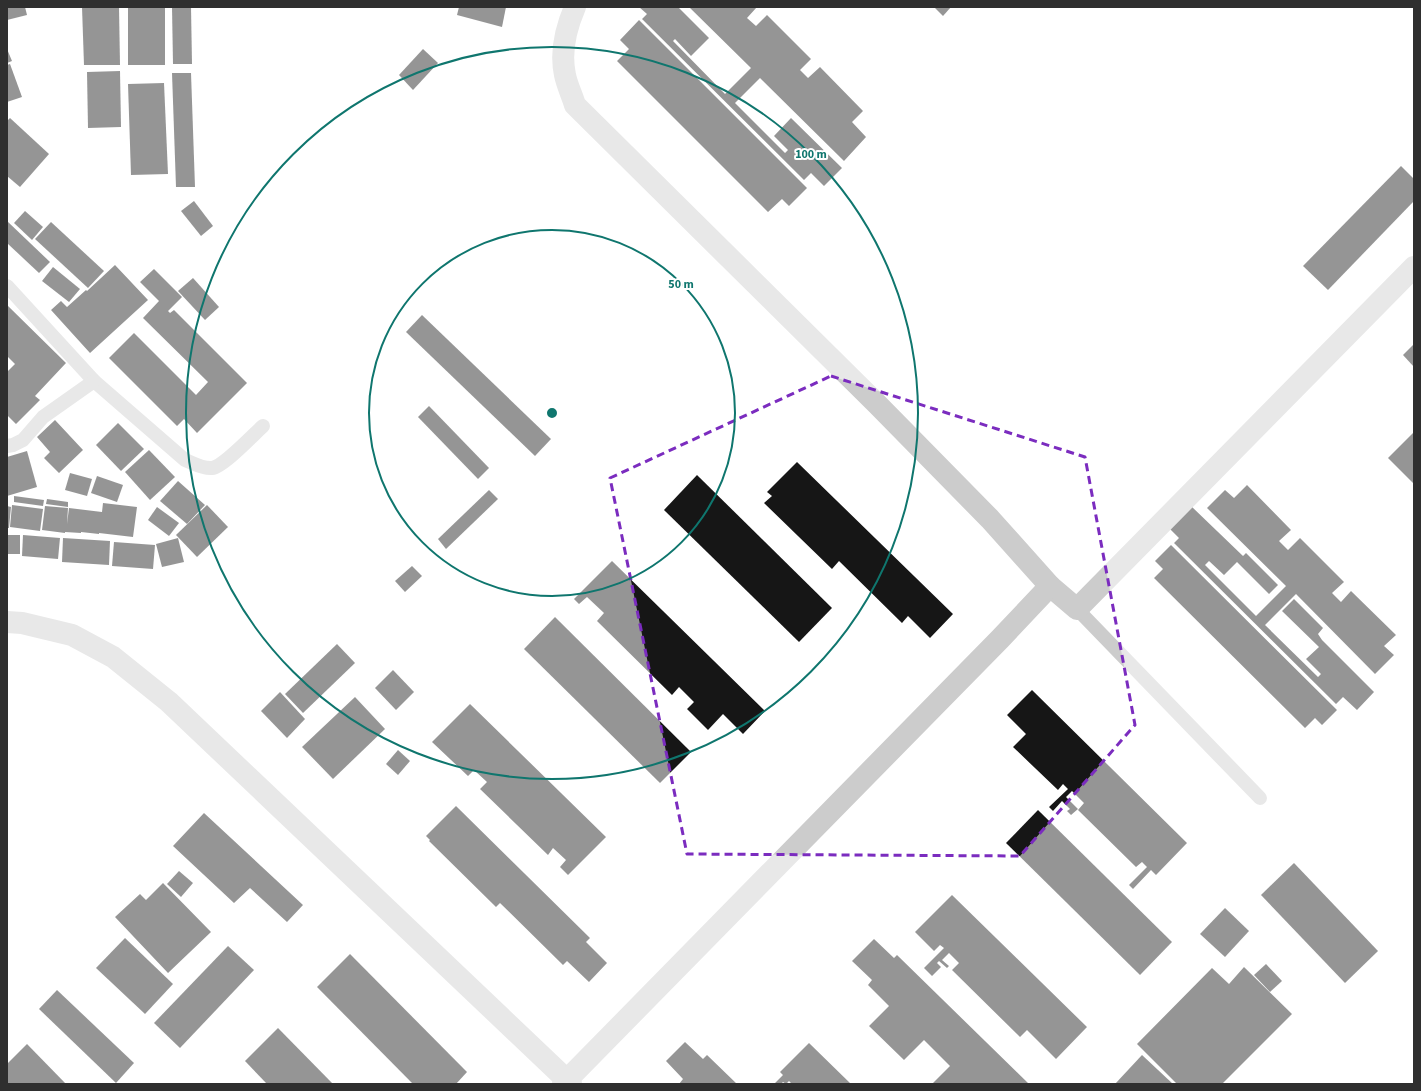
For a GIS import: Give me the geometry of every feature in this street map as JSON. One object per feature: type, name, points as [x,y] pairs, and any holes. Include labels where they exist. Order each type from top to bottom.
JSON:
[{"type":"street","points":[[575,7],[570,19],[563,47],[565,74],[576,105],[980,508],[1050,586],[1077,609],[1414,267]]},
{"type":"street","points":[[7,622],[22,623],[72,635],[113,657],[143,680],[169,702],[567,1083],[1050,586]]},
{"type":"lane","points":[[7,286],[94,381],[185,460],[199,466],[213,468],[223,463],[263,426]]},
{"type":"lane","points":[[7,446],[23,440],[43,417],[94,381]]},
{"type":"lane","points":[[1077,609],[1260,798]]},
{"type":"highlighted area","points":[[831,376],[1085,457],[1135,725],[1020,856],[687,854],[610,478]]},
{"type":"building","points":[[7,7],[25,7],[27,15],[7,20]]},
{"type":"building","points":[[82,7],[119,7],[120,65],[84,65]]},
{"type":"building","points":[[128,7],[165,7],[165,65],[128,65]]},
{"type":"building","points":[[172,7],[191,7],[192,64],[173,64]]},
{"type":"building","points":[[459,7],[506,7],[502,27],[457,15]]},
{"type":"building","points":[[639,7],[678,7],[709,38],[691,56],[675,39],[673,41],[725,94],[751,68],[689,7],[757,7],[747,18],[756,26],[767,15],[811,59],[800,70],[808,78],[820,67],[863,111],[852,122],[866,137],[844,161],[760,78],[735,103],[785,153],[788,150],[774,136],[791,118],[842,168],[824,186],[811,173],[804,180],[642,19],[647,14]]},
{"type":"building","points":[[934,7],[951,7],[943,16]]},
{"type":"building","points":[[639,20],[807,188],[789,206],[782,199],[768,212],[617,61],[629,49],[620,40]]},
{"type":"building","points":[[7,49],[12,61],[7,63]]},
{"type":"building","points":[[423,49],[438,63],[413,90],[399,75]]},
{"type":"building","points":[[10,64],[22,97],[7,102],[7,65]]},
{"type":"building","points":[[120,71],[121,127],[88,128],[87,72]]},
{"type":"building","points":[[172,73],[191,73],[195,187],[176,187]]},
{"type":"building","points":[[164,83],[168,174],[131,175],[128,84]]},
{"type":"building","points":[[10,118],[49,154],[20,187],[7,176],[7,121]]},
{"type":"building","points":[[1401,166],[1414,179],[1414,201],[1328,290],[1303,266]]},
{"type":"building","points":[[194,201],[213,226],[201,236],[181,211]]},
{"type":"building","points":[[25,211],[43,227],[32,240],[14,223]]},
{"type":"building","points":[[7,221],[50,262],[39,273],[7,243]]},
{"type":"building","points":[[51,222],[104,271],[88,288],[35,239]]},
{"type":"building","points":[[115,265],[148,300],[90,353],[51,310],[61,301],[67,307]]},
{"type":"building","points":[[53,267],[80,289],[69,302],[42,281]]},
{"type":"building","points":[[154,269],[182,297],[168,311],[170,313],[174,310],[247,383],[197,433],[184,419],[177,426],[109,358],[134,333],[196,395],[208,382],[143,318],[159,301],[140,282]]},
{"type":"building","points":[[193,278],[219,307],[205,320],[178,291]]},
{"type":"building","points":[[7,305],[66,363],[35,396],[40,400],[16,424],[7,415],[7,372],[15,364],[7,356]]},
{"type":"building","points":[[422,315],[551,439],[535,456],[406,332]]},
{"type":"building","points":[[1414,344],[1414,367],[1403,355]]},
{"type":"building","points":[[429,406],[489,468],[478,479],[418,417]]},
{"type":"building","points":[[55,420],[83,450],[59,473],[44,458],[50,452],[37,437]]},
{"type":"building","points":[[118,423],[144,449],[121,471],[96,445]]},
{"type":"building","points":[[1414,432],[1414,484],[1388,458]]},
{"type":"building","points":[[149,450],[175,477],[150,500],[125,472]]},
{"type":"building","points":[[27,451],[37,487],[7,496],[7,457]]},
{"type":"building","points":[[797,462],[953,614],[930,638],[908,616],[902,623],[839,561],[832,569],[764,503],[772,496],[767,492]]},
{"type":"building","points":[[70,473],[92,479],[87,496],[65,490]]},
{"type":"building","points":[[697,475],[832,608],[799,642],[664,510]]},
{"type":"building","points":[[97,476],[123,485],[117,502],[91,493]]},
{"type":"building","points":[[178,481],[205,505],[187,524],[160,501]]},
{"type":"building","points":[[1247,485],[1291,530],[1279,541],[1288,550],[1300,538],[1344,582],[1332,593],[1341,602],[1351,591],[1396,635],[1384,646],[1394,655],[1375,674],[1296,594],[1265,625],[1318,677],[1321,674],[1306,659],[1319,647],[1282,611],[1294,599],[1323,628],[1318,634],[1322,640],[1374,692],[1357,710],[1343,697],[1336,704],[1174,543],[1179,538],[1169,528],[1191,506],[1243,556],[1246,553],[1278,585],[1269,594],[1237,562],[1224,575],[1209,561],[1205,565],[1256,616],[1286,586],[1207,508],[1225,490],[1234,498]]},
{"type":"building","points":[[489,490],[498,499],[446,549],[438,539]]},
{"type":"building","points":[[14,496],[44,500],[43,506],[14,502]]},
{"type":"building","points":[[47,499],[68,502],[68,507],[46,504]]},
{"type":"building","points":[[103,503],[137,507],[133,537],[99,533],[65,533],[42,530],[45,506],[68,508],[67,524],[69,508],[102,512]]},
{"type":"building","points":[[12,505],[43,509],[40,531],[10,527]]},
{"type":"building","points":[[207,505],[228,527],[197,557],[176,535]]},
{"type":"building","points":[[7,506],[11,507],[9,528],[7,528]]},
{"type":"building","points":[[157,507],[179,523],[169,536],[148,520]]},
{"type":"building","points":[[7,535],[20,535],[20,554],[7,554]]},
{"type":"building","points":[[23,535],[60,538],[58,559],[22,556]]},
{"type":"building","points":[[63,538],[110,541],[109,565],[62,562]]},
{"type":"building","points":[[178,538],[184,562],[162,567],[156,544]]},
{"type":"building","points":[[114,542],[155,545],[153,569],[112,566]]},
{"type":"building","points":[[1171,545],[1337,710],[1322,725],[1315,718],[1305,728],[1154,578],[1163,569],[1155,561]]},
{"type":"building","points":[[612,561],[765,711],[743,734],[723,714],[708,730],[687,709],[694,702],[679,687],[672,695],[597,621],[604,613],[587,597],[579,604],[574,599]]},
{"type":"building","points":[[412,566],[422,576],[405,592],[395,581]]},
{"type":"building","points":[[555,617],[691,752],[660,783],[524,649]]},
{"type":"building","points":[[337,644],[355,663],[303,713],[285,694]]},
{"type":"building","points":[[393,670],[414,692],[396,710],[375,688]]},
{"type":"building","points":[[1032,690],[1187,843],[1156,875],[1151,870],[1133,889],[1129,885],[1147,867],[1142,862],[1136,867],[1078,810],[1084,803],[1072,791],[1066,797],[1078,809],[1071,815],[1067,811],[1070,809],[1062,801],[1053,811],[1049,807],[1068,789],[1063,784],[1058,790],[1013,747],[1026,734],[1007,715]]},
{"type":"building","points":[[280,692],[305,719],[287,738],[261,711]]},
{"type":"building","points":[[355,697],[385,729],[333,779],[302,747]]},
{"type":"building","points":[[470,704],[606,837],[568,875],[560,867],[566,860],[553,848],[548,855],[480,789],[487,782],[474,770],[468,776],[432,742]]},
{"type":"building","points":[[398,750],[410,761],[398,775],[386,764]]},
{"type":"building","points":[[456,806],[590,938],[586,942],[607,963],[589,982],[567,961],[563,965],[500,903],[496,907],[429,841],[430,840],[426,836]]},
{"type":"building","points":[[1038,810],[1172,942],[1140,975],[1006,843]]},
{"type":"building","points":[[204,813],[303,905],[287,922],[250,888],[234,903],[173,846]]},
{"type":"building","points":[[1294,863],[1378,951],[1345,983],[1261,895]]},
{"type":"building","points":[[179,871],[193,883],[181,897],[167,884]]},
{"type":"building","points":[[163,883],[211,932],[168,973],[115,917],[140,894],[146,900]]},
{"type":"building","points":[[952,895],[1087,1027],[1056,1059],[1027,1030],[1020,1037],[952,970],[959,963],[949,953],[942,960],[949,966],[947,968],[939,961],[937,963],[941,967],[932,976],[924,968],[944,948],[940,945],[934,951],[915,932]]},
{"type":"building","points":[[1225,908],[1249,931],[1225,957],[1200,934]]},
{"type":"building","points":[[125,938],[173,984],[145,1014],[96,968]]},
{"type":"building","points":[[874,939],[894,958],[897,955],[1029,1084],[934,1084],[933,1083],[950,1066],[924,1040],[904,1060],[869,1026],[889,1006],[868,985],[872,980],[852,961]]},
{"type":"building","points":[[228,946],[254,970],[180,1048],[154,1023]]},
{"type":"building","points":[[350,954],[467,1072],[456,1084],[413,1084],[317,987]]},
{"type":"building","points":[[1266,964],[1282,981],[1270,992],[1254,975]]},
{"type":"building","points":[[1244,967],[1292,1014],[1222,1084],[1177,1084],[1137,1044],[1212,968],[1229,984]]},
{"type":"building","points":[[57,990],[134,1063],[116,1083],[39,1009]]},
{"type":"building","points":[[278,1028],[333,1084],[267,1084],[245,1061]]},
{"type":"building","points":[[685,1042],[703,1059],[707,1055],[737,1084],[679,1084],[683,1079],[666,1061]]},
{"type":"building","points":[[809,1043],[851,1084],[792,1084],[789,1081],[786,1084],[783,1082],[781,1084],[774,1084],[783,1075],[780,1072]]},
{"type":"building","points":[[27,1044],[66,1084],[7,1084],[7,1064]]},
{"type":"building","points":[[1142,1055],[1173,1084],[1115,1084]]}]
